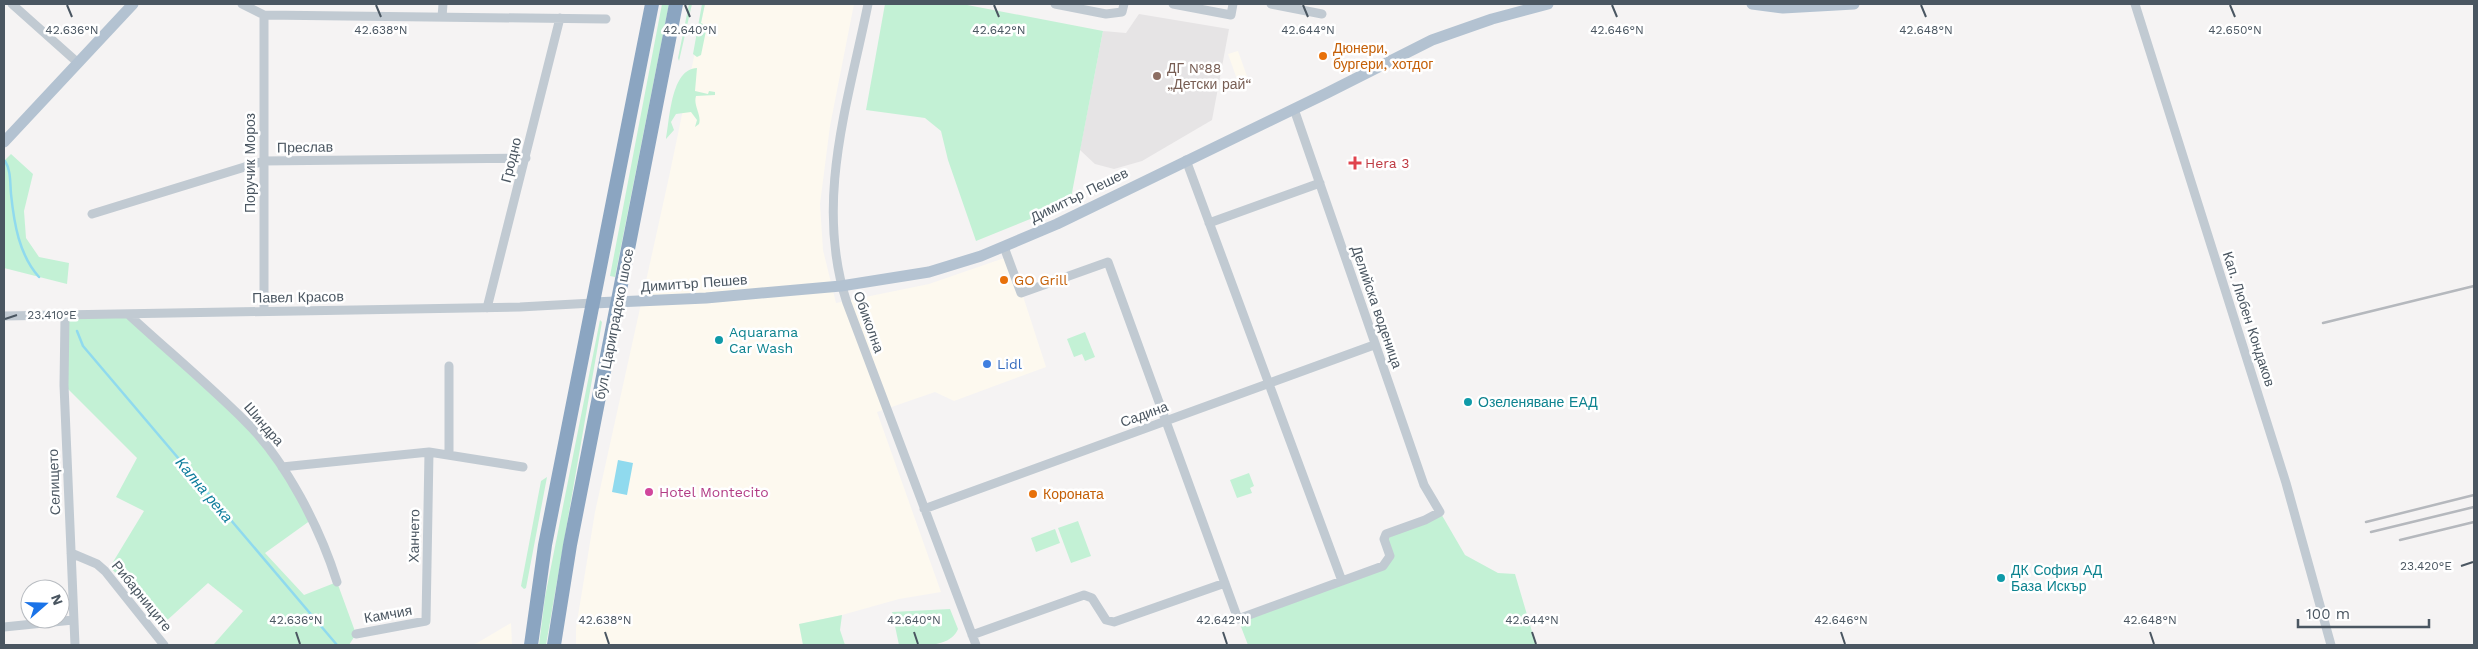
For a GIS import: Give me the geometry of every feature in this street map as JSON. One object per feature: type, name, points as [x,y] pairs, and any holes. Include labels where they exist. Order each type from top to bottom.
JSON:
[{"type":"highway","name":"бул. Цариградско шосе","points":[[530,645],[544,553],[652,4]]},
{"type":"highway","name":"бул. Цариградско шосе","points":[[554,645],[568,554],[676,4]]},
{"type":"main road","points":[[4,142],[133,4]]},
{"type":"main road","name":"Димитър Пешев","points":[[593,303],[706,298],[842,286],[929,272],[1004,247],[1294,109],[1432,40],[1492,19],[1548,4]]},
{"type":"main road","points":[[1752,4],[1783,8],[1854,4]]},
{"type":"street","points":[[12,4],[77,62]]},
{"type":"street","points":[[242,4],[264,15],[606,19]]},
{"type":"street","points":[[442,17],[443,4]]},
{"type":"street","name":"Обиколна","points":[[868,4],[833,187],[833,239],[842,286],[976,645]]},
{"type":"street","points":[[1055,4],[1106,14],[1122,12],[1124,4]]},
{"type":"street","points":[[1173,4],[1231,15],[1233,4]]},
{"type":"street","points":[[1271,4],[1322,14]]},
{"type":"street","name":"Кап. Любен Кондаков","points":[[2135,4],[2286,483],[2331,645]]},
{"type":"street","name":"Поручик Мороз","points":[[264,15],[264,311]]},
{"type":"street","name":"Гродно","points":[[487,308],[560,18]]},
{"type":"street","name":"Делийска воденица","points":[[1294,109],[1374,345],[1424,485],[1440,512],[1425,520],[1386,534],[1384,539],[1390,556],[1383,566],[1342,581]]},
{"type":"street","name":"Преслав","points":[[92,214],[264,161],[526,158]]},
{"type":"street","points":[[1004,247],[1021,293],[1108,262],[1238,619],[1342,581],[1186,160]]},
{"type":"street","points":[[1209,223],[1320,183]]},
{"type":"street","name":"Павел Красов","points":[[4,316],[65,317],[264,311],[487,308],[593,303]]},
{"type":"street","name":"Шиндра","points":[[129,315],[246,422],[282,467],[322,543],[337,582]]},
{"type":"street","name":"Селището","points":[[65,317],[64,386],[75,645]]},
{"type":"street","name":"Садина","points":[[924,509],[1374,345]]},
{"type":"street","points":[[449,366],[449,455]]},
{"type":"street","points":[[282,467],[429,452],[522,467]]},
{"type":"street","name":"Ханчето","points":[[426,622],[429,452]]},
{"type":"street","name":"Рибарниците","points":[[71,552],[97,564],[105,570],[164,645]]},
{"type":"street","points":[[972,635],[1079,596],[1089,596],[1106,620],[1114,622],[1225,583]]},
{"type":"street","points":[[4,628],[73,620]]},
{"type":"street","name":"Камчия","points":[[356,634],[426,622]]},
{"type":"shaded area","points":[[705,4],[854,4],[830,126],[820,204],[823,250],[836,303],[929,284],[1010,256],[1046,367],[954,401],[935,392],[877,412],[941,592],[899,599],[842,615],[799,624],[803,645],[576,645],[576,628],[595,512]]},
{"type":"shaded area","name":"ДГ №88 „Детски рай“","points":[[1139,14],[1229,29],[1212,120],[1142,161],[1114,169],[1095,164],[1080,150],[1103,31],[1126,33]]},
{"type":"shaded area","points":[[1238,51],[1248,79],[1238,82],[1228,54]]},
{"type":"shaded area","points":[[511,623],[512,645],[471,645],[477,643]]},
{"type":"green space","points":[[662,4],[669,4],[615,277],[610,276]]},
{"type":"green space","points":[[689,4],[692,4],[679,61],[678,58]]},
{"type":"green space","points":[[702,4],[705,4],[701,23],[707,26],[701,55],[697,57],[693,54]]},
{"type":"green space","points":[[885,4],[962,4],[1103,31],[1070,203],[976,241],[948,160],[941,131],[925,118],[866,110]]},
{"type":"green space","points":[[697,68],[695,91],[708,94],[709,91],[715,92],[715,95],[696,96],[699,124],[695,127],[697,120],[691,112],[676,114],[671,122],[674,130],[666,139],[673,96],[677,85],[688,70]]},
{"type":"green space","points":[[11,154],[33,174],[24,211],[26,238],[39,257],[69,263],[67,284],[4,268],[4,161]]},
{"type":"green space","points":[[129,315],[246,422],[282,467],[311,520],[265,553],[304,595],[337,582],[356,634],[349,645],[216,645],[214,644],[243,611],[208,583],[163,624],[110,567],[144,511],[116,497],[137,458],[64,385],[65,317]]},
{"type":"green space","points":[[600,320],[602,322],[546,645],[539,645],[545,597]]},
{"type":"green space","points":[[1085,332],[1095,357],[1085,361],[1082,354],[1074,357],[1067,339]]},
{"type":"green space","points":[[1249,473],[1254,486],[1250,488],[1252,493],[1237,498],[1230,480]]},
{"type":"green space","points":[[547,477],[526,588],[524,589],[521,586],[541,481]]},
{"type":"green space","points":[[1440,512],[1465,555],[1498,573],[1515,574],[1536,645],[1248,645],[1238,619],[1383,566],[1390,556],[1384,539]]},
{"type":"green space","points":[[1078,521],[1091,556],[1071,563],[1058,528]]},
{"type":"green space","points":[[1055,529],[1060,543],[1036,552],[1031,538]]},
{"type":"green space","points":[[950,609],[958,629],[948,640],[941,643],[924,645],[899,645],[892,612]]},
{"type":"green space","points":[[842,615],[840,630],[845,645],[803,645],[799,624]]},
{"type":"water","points":[[618,460],[633,463],[627,495],[612,492]]},
{"type":"waterway","name":"Кална река","points":[[5,161],[9,172],[14,216],[22,249],[39,277]]},
{"type":"waterway","name":"Кална река","points":[[77,331],[83,346],[337,645]]},
{"type":"railway","points":[[2323,323],[2474,286]]},
{"type":"railway","points":[[2366,522],[2474,495]]},
{"type":"railway","points":[[2371,532],[2474,507]]},
{"type":"railway","points":[[2400,540],[2474,522]]},
{"type":"place","name":"Дюнери, бургери, хотдог","points":[[1323,56]]},
{"type":"place","name":"ДГ №88 „Детски рай“","points":[[1157,76]]},
{"type":"place","name":"Hera 3","points":[[1355,163]]},
{"type":"place","name":"GO Grill","points":[[1004,280]]},
{"type":"place","name":"Aquarama Car Wash","points":[[719,340]]},
{"type":"place","name":"Lidl","points":[[987,364]]},
{"type":"place","name":"Озеленяване ЕАД","points":[[1468,402]]},
{"type":"place","name":"Hotel Montecito","points":[[649,492]]},
{"type":"place","name":"Короната","points":[[1033,494]]},
{"type":"place","name":"ДК София АД База Искър","points":[[2001,578]]}]
